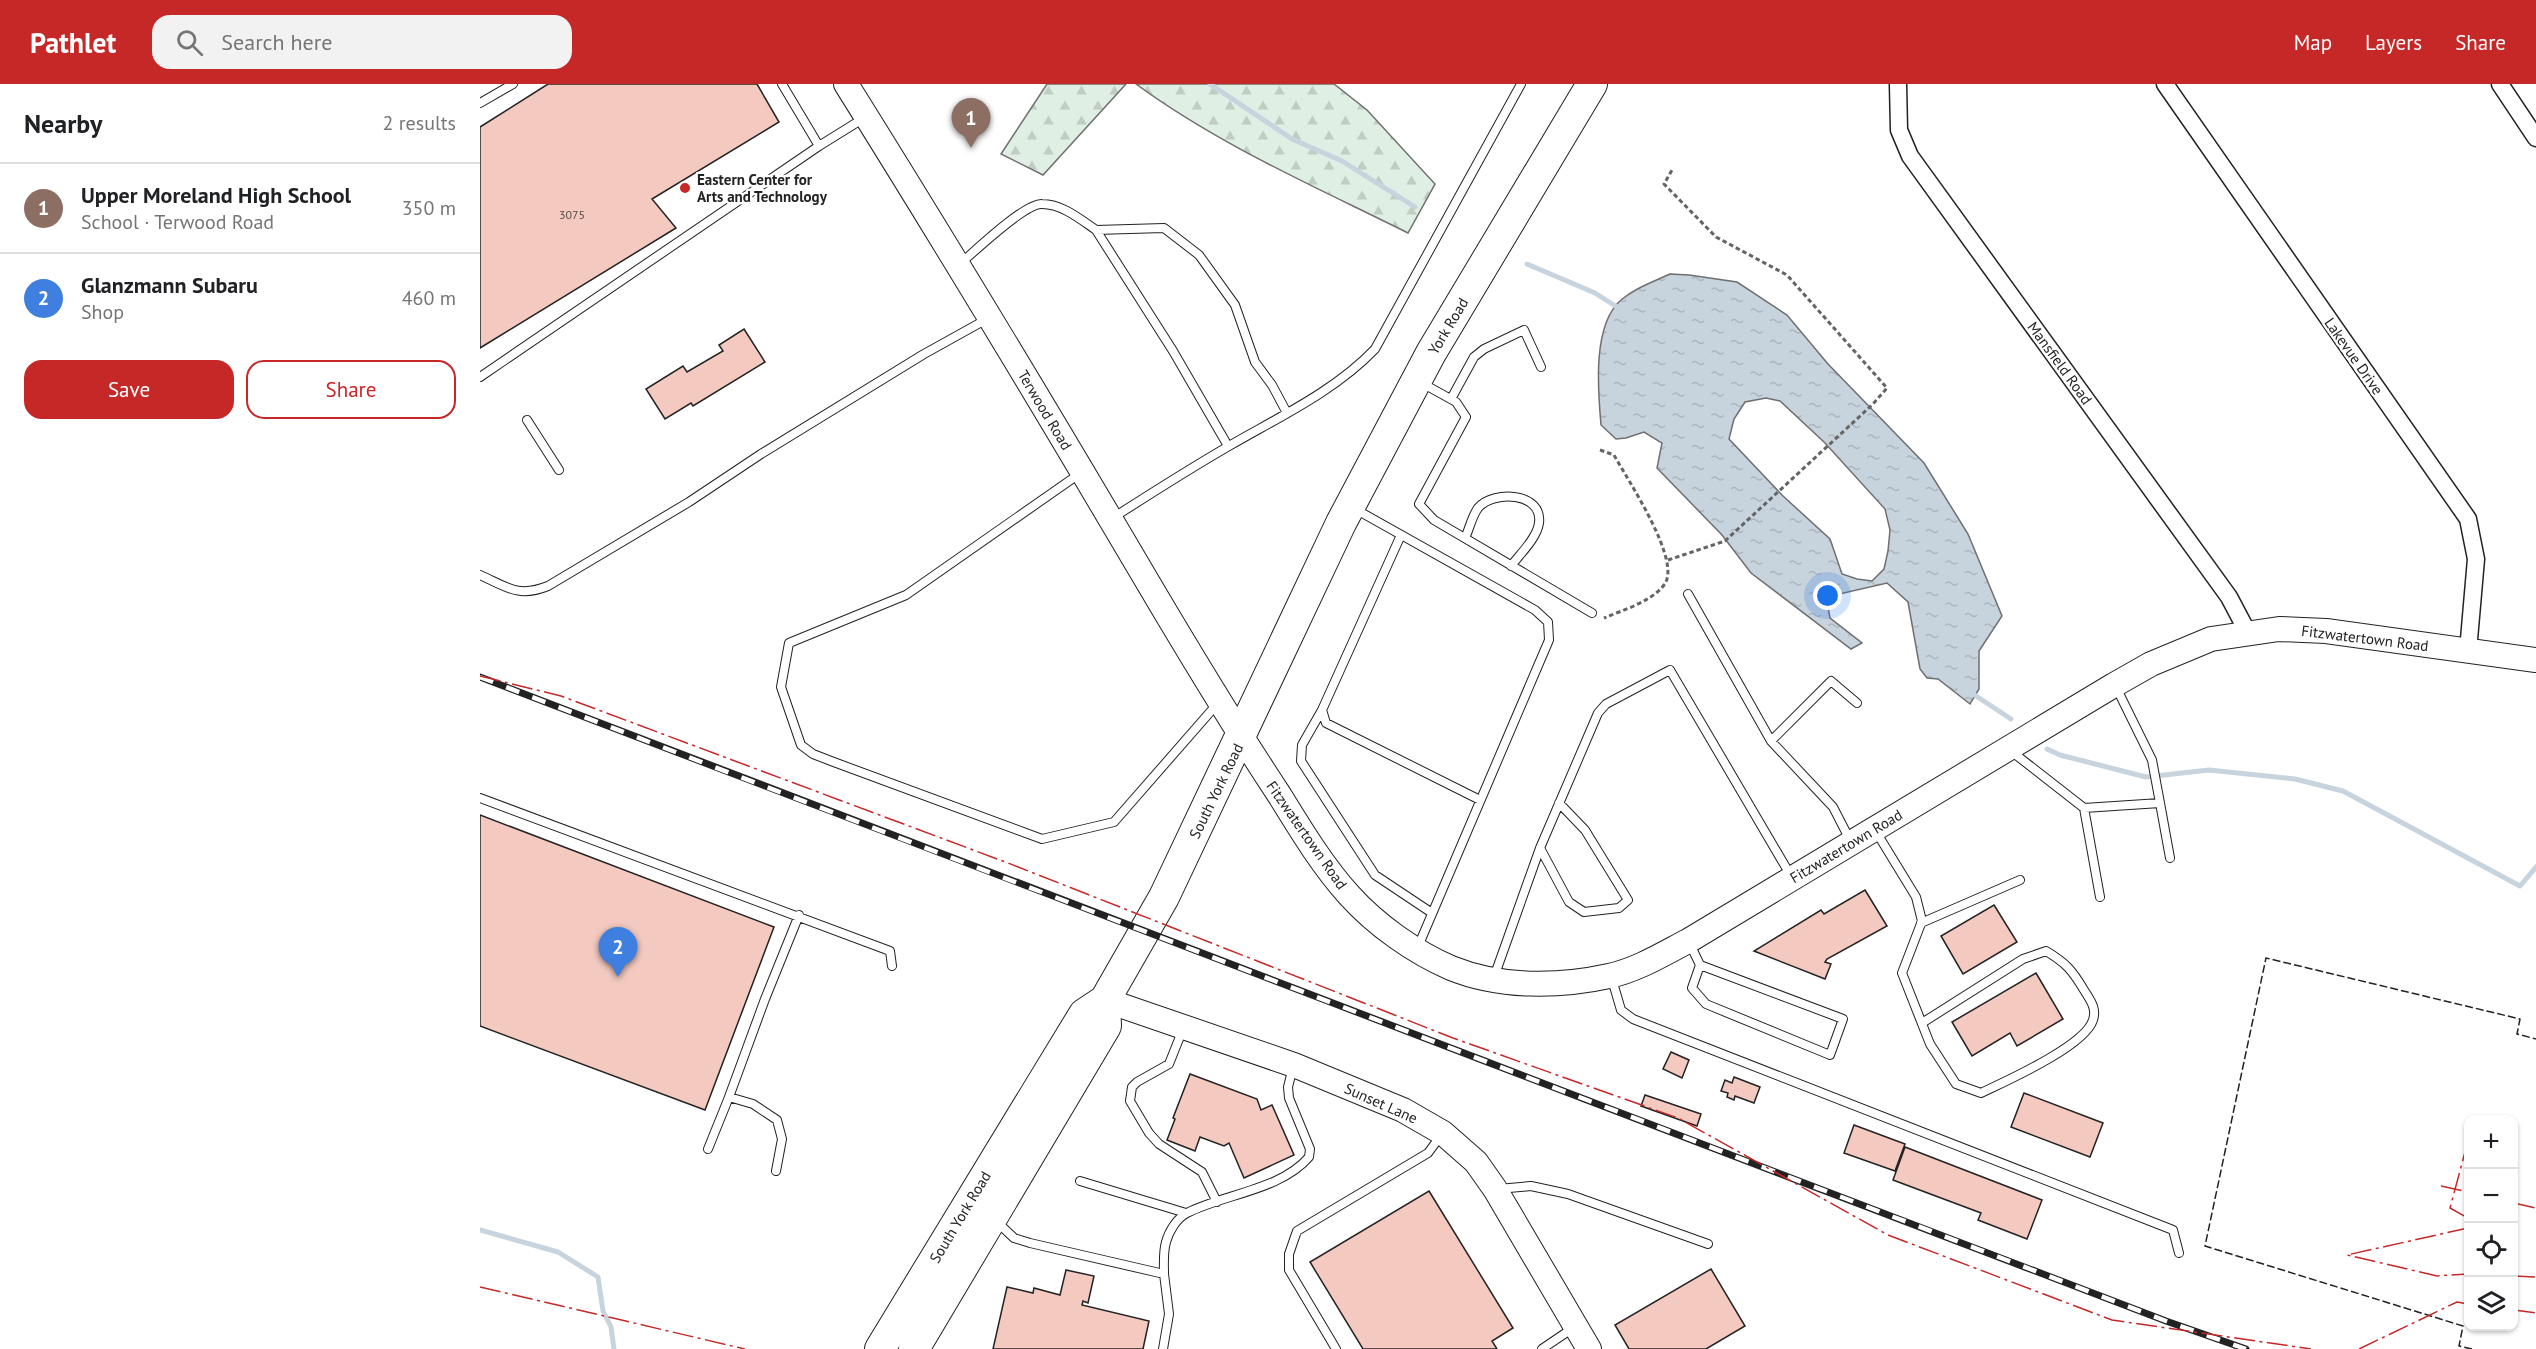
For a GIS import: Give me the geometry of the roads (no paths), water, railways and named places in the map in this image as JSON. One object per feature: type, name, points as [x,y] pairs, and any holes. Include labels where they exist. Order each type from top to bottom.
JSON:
[{"type":"highway","name":"York Road","points":[[1316,576],[1417,381],[1592,84]]},
{"type":"highway","name":"South York Road","points":[[880,1349],[1084,1014],[1105,1000],[1164,897],[1316,576]]},
{"type":"highway","name":"South York Road","points":[[914,1349],[1106,1026],[1105,1000]]},
{"type":"street","name":"Terwood Road","points":[[846,84],[990,317],[1241,738]]},
{"type":"street","name":"Mansfield Road","points":[[1898,84],[1899,130],[1910,156],[2229,597],[2248,633]]},
{"type":"street","name":"Lakevue Drive","points":[[2165,84],[2468,519],[2476,560],[2468,651]]},
{"type":"street","points":[[2500,84],[2536,138]]},
{"type":"street","name":"Fitzwatertown Road","points":[[1241,738],[1325,866],[1343,888],[1382,925],[1416,949],[1452,968],[1493,980],[1562,983],[1611,976],[1648,962],[1688,941],[2114,685],[2184,649],[2211,639],[2279,629],[2326,631],[2536,660]]},
{"type":"street","name":"Sunset Lane","points":[[1105,1000],[1294,1065],[1402,1110],[1443,1133],[1476,1162],[1495,1189],[1589,1349]]},
{"type":"lane","points":[[480,103],[513,84]]},
{"type":"lane","points":[[782,84],[819,146]]},
{"type":"lane","points":[[1110,519],[1228,446],[1287,413],[1356,368],[1375,349],[1521,84]]},
{"type":"lane","points":[[480,377],[819,146],[867,116]]},
{"type":"lane","points":[[957,266],[1022,212],[1040,203],[1055,205],[1096,230],[1173,351],[1228,446]]},
{"type":"lane","points":[[1096,230],[1164,228],[1199,255],[1235,305],[1256,362],[1287,413]]},
{"type":"lane","points":[[480,575],[520,593],[528,593],[548,586],[689,502],[761,453],[924,354],[990,317]]},
{"type":"lane","points":[[1451,399],[1474,357],[1484,349],[1524,330],[1541,367]]},
{"type":"lane","points":[[1417,381],[1456,402],[1466,417],[1419,504],[1434,520],[1592,613]]},
{"type":"lane","points":[[527,420],[559,470]]},
{"type":"lane","points":[[1082,472],[906,595],[789,643],[781,687],[801,745],[813,754],[1042,839],[1114,822],[1219,702]]},
{"type":"lane","points":[[1465,538],[1478,508],[1493,497],[1510,496],[1526,501],[1536,509],[1539,522],[1533,536],[1511,566]]},
{"type":"lane","points":[[1350,507],[1535,610],[1548,622],[1549,640],[1416,949]]},
{"type":"lane","points":[[1401,535],[1322,710],[1302,745],[1301,761],[1375,875],[1432,913]]},
{"type":"lane","points":[[1688,594],[1771,741],[1833,807],[1851,843]]},
{"type":"lane","points":[[1493,980],[1540,848],[1598,713],[1606,704],[1670,670],[1793,879]]},
{"type":"lane","points":[[1771,741],[1831,681],[1857,703]]},
{"type":"lane","points":[[2114,685],[2152,760],[2170,858]]},
{"type":"lane","points":[[1322,710],[1326,723],[1480,800]]},
{"type":"lane","points":[[2008,749],[2084,808],[2100,897]]},
{"type":"lane","points":[[480,798],[799,915],[890,951],[892,966]]},
{"type":"lane","points":[[2084,808],[2160,798]]},
{"type":"lane","points":[[1540,848],[1569,902],[1584,912],[1618,908],[1628,900],[1585,830],[1559,803]]},
{"type":"lane","points":[[1875,829],[1916,897],[1921,923],[1902,973],[1930,1044],[1956,1084],[1981,1093],[2019,1075],[2080,1038],[2093,1021],[2094,1005],[2065,963],[2046,951],[2023,959],[1922,1023]]},
{"type":"lane","points":[[1921,923],[2020,880]]},
{"type":"lane","points":[[708,1149],[799,915]]},
{"type":"lane","points":[[1688,941],[1700,965],[1843,1020],[1830,1054],[1706,1004],[1692,987],[1700,965]]},
{"type":"lane","points":[[1611,976],[1621,1010],[1634,1019],[2173,1230],[2179,1253]]},
{"type":"lane","points":[[1184,1028],[1169,1064],[1137,1082],[1130,1094],[1130,1101],[1144,1126],[1159,1144],[1202,1172],[1217,1202]]},
{"type":"lane","points":[[1163,1349],[1169,1314],[1164,1274],[1166,1240],[1175,1222],[1185,1213],[1253,1190],[1283,1176],[1309,1157],[1310,1149],[1289,1098],[1288,1087],[1294,1065]]},
{"type":"lane","points":[[729,1097],[753,1104],[777,1120],[782,1139],[776,1171]]},
{"type":"lane","points":[[1336,1349],[1289,1270],[1289,1254],[1297,1231],[1428,1153],[1443,1133]]},
{"type":"lane","points":[[1080,1181],[1185,1213]]},
{"type":"lane","points":[[1495,1189],[1531,1186],[1568,1194],[1708,1244]]},
{"type":"lane","points":[[993,1218],[1014,1238],[1164,1274]]},
{"type":"lane","points":[[1542,1349],[1576,1326]]},
{"type":"water","points":[[1670,274],[1737,282],[1787,315],[1828,364],[1924,463],[1968,534],[2002,616],[1979,651],[1979,689],[1970,704],[1938,679],[1927,678],[1920,669],[1908,602],[1887,583],[1826,597],[1830,618],[1862,643],[1851,649],[1751,573],[1722,535],[1657,468],[1662,443],[1644,432],[1616,439],[1601,425],[1598,377],[1605,325],[1612,311],[1626,296]],"holes":[[[1766,398],[1780,401],[1825,443],[1885,509],[1890,530],[1888,551],[1884,569],[1872,581],[1842,574],[1830,539],[1783,496],[1729,439],[1734,419],[1745,402]]]},
{"type":"waterway","points":[[1210,84],[1292,139],[1342,161],[1415,207]]},
{"type":"waterway","points":[[1527,264],[1595,293],[1620,309]]},
{"type":"waterway","points":[[1972,691],[1973,694],[2011,719]]},
{"type":"waterway","points":[[2047,749],[2060,755],[2146,777],[2209,770],[2295,779],[2343,791],[2520,886],[2536,867]]},
{"type":"waterway","points":[[480,1230],[558,1252],[598,1277],[603,1311],[611,1327],[614,1349]]},
{"type":"railway","points":[[480,677],[2166,1321],[2246,1349]]},
{"type":"place","name":"Upper Moreland High School","points":[[971,148]]},
{"type":"place","name":"Eastern Center for Arts and Technology","points":[[685,188]]},
{"type":"place","name":"Glanzmann Subaru","points":[[618,977]]}]
